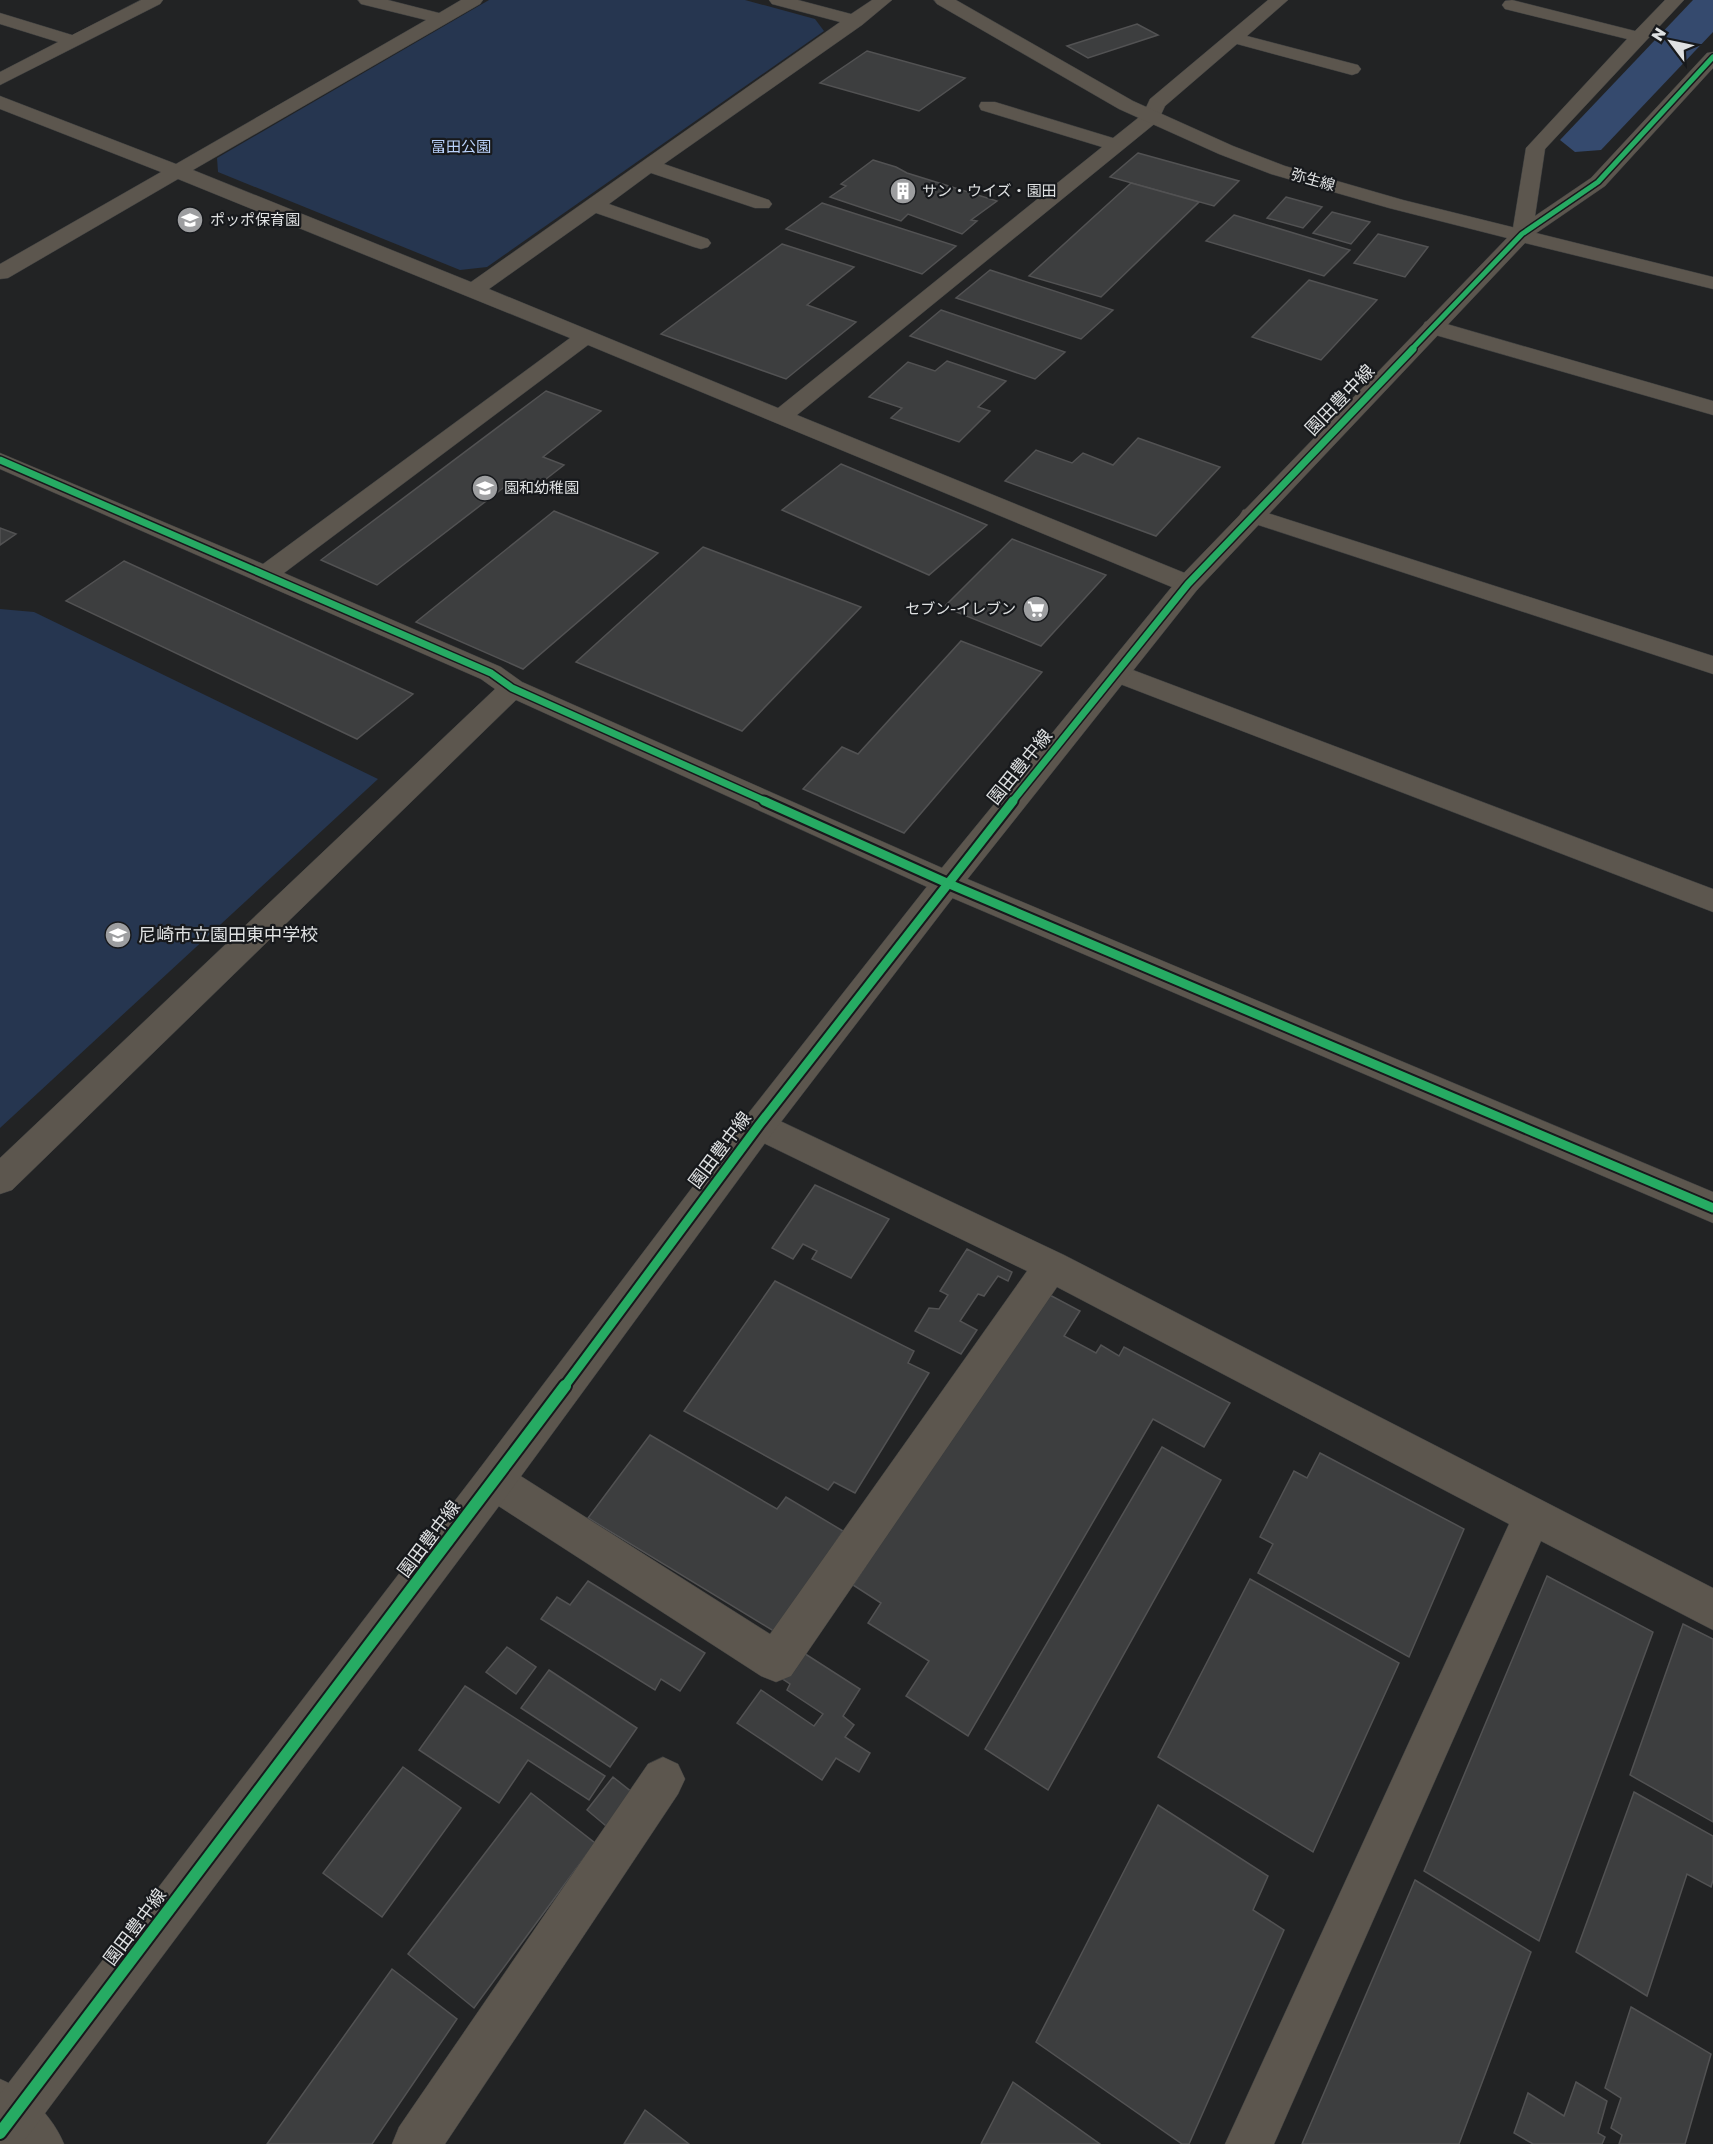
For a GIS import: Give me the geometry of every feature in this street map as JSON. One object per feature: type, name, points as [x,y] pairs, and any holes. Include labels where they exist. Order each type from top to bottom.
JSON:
[{"type":"street","points":[[0,79],[150,0]]},
{"type":"street","points":[[367,0],[441,19]]},
{"type":"street","points":[[0,273],[474,0]]},
{"type":"street","points":[[777,0],[856,21]]},
{"type":"street","points":[[474,290],[883,0]]},
{"type":"street","name":"弥生線","points":[[944,0],[1072,75],[1151,117],[1278,170],[1396,204],[1713,283]]},
{"type":"street","points":[[782,416],[1151,117],[1156,103],[1279,0]]},
{"type":"street","points":[[1522,234],[1536,148],[1675,0]]},
{"type":"street","points":[[1511,5],[1639,37]]},
{"type":"street","points":[[0,18],[74,41]]},
{"type":"street","points":[[1234,38],[1352,69]]},
{"type":"street","name":"園田豊中線","points":[[13,2124],[759,1125],[947,884],[1188,584],[1522,234],[1587,190],[1603,176],[1713,57]]},
{"type":"street","points":[[0,102],[180,171],[474,290],[1188,584]]},
{"type":"street","points":[[988,106],[1116,145]]},
{"type":"street","points":[[649,166],[762,204]]},
{"type":"street","points":[[594,205],[701,243]]},
{"type":"street","points":[[1434,327],[1713,408]]},
{"type":"street","points":[[266,575],[585,337]]},
{"type":"street","points":[[0,460],[491,672],[512,688],[947,884],[1713,1208]]},
{"type":"street","points":[[1252,515],[1713,665]]},
{"type":"street","points":[[1117,673],[1713,901]]},
{"type":"street","points":[[0,1180],[512,688]]},
{"type":"street","points":[[759,1125],[1051,1266],[1713,1610]]},
{"type":"street","points":[[494,1481],[776,1661],[1051,1266]]},
{"type":"street","points":[[1249,2144],[1533,1515]]},
{"type":"street","points":[[416,2144],[663,1779]]},
{"type":"green space","name":"冨田公園","points":[[489,0],[745,0],[815,19],[824,31],[487,267],[460,270],[218,172],[217,158]]},
{"type":"green space","points":[[0,609],[34,612],[378,779],[0,1128]]},
{"type":"shaded area","points":[[1693,0],[1713,0],[1713,32],[1601,150],[1575,152],[1560,140]]},
{"type":"building","points":[[1137,24],[1158,35],[1088,58],[1067,46]]},
{"type":"building","points":[[867,51],[965,78],[919,111],[820,83]]},
{"type":"building","points":[[1138,153],[1239,181],[1214,206],[1110,177]]},
{"type":"building","name":"サン・ウイズ・園田","points":[[873,160],[997,201],[971,220],[977,221],[962,234],[908,214],[901,221],[830,197],[846,186],[841,184]]},
{"type":"building","points":[[1131,183],[1199,202],[1101,297],[1029,276]]},
{"type":"building","points":[[1286,197],[1322,207],[1303,228],[1267,218]]},
{"type":"building","points":[[822,203],[956,246],[922,274],[786,229]]},
{"type":"building","points":[[1332,212],[1370,222],[1351,244],[1313,233]]},
{"type":"building","points":[[1234,215],[1350,250],[1324,276],[1206,241]]},
{"type":"building","points":[[1378,234],[1428,247],[1405,277],[1354,263]]},
{"type":"building","points":[[782,244],[854,267],[807,305],[856,322],[786,379],[661,334]]},
{"type":"building","points":[[990,270],[1113,310],[1081,339],[956,298]]},
{"type":"building","points":[[1309,280],[1377,300],[1321,360],[1252,337]]},
{"type":"building","points":[[941,310],[1065,352],[1035,379],[910,336]]},
{"type":"building","points":[[947,361],[1006,381],[978,407],[990,411],[959,442],[891,418],[902,408],[869,397],[908,362],[935,371]]},
{"type":"building","points":[[546,391],[601,411],[543,457],[564,465],[528,493],[507,485],[377,585],[321,560]]},
{"type":"building","points":[[1138,438],[1220,467],[1156,536],[1005,481],[1036,450],[1072,463],[1083,453],[1113,465]]},
{"type":"building","points":[[841,464],[987,525],[929,575],[782,510]]},
{"type":"building","points":[[554,511],[658,553],[523,669],[416,622]]},
{"type":"building","points":[[0,528],[16,534],[0,545]]},
{"type":"building","points":[[1012,539],[1106,575],[1041,646],[944,607]]},
{"type":"building","points":[[703,547],[861,607],[742,731],[576,662]]},
{"type":"building","points":[[124,561],[413,694],[357,739],[66,601]]},
{"type":"building","points":[[961,641],[1042,672],[904,833],[803,789],[842,747],[858,754]]},
{"type":"building","points":[[815,1185],[889,1219],[851,1278],[812,1259],[817,1251],[803,1244],[793,1259],[772,1248]]},
{"type":"building","points":[[967,1249],[1012,1272],[1008,1281],[998,1276],[984,1296],[978,1294],[960,1321],[977,1330],[961,1354],[915,1331],[929,1308],[939,1309],[948,1295],[940,1291]]},
{"type":"building","points":[[775,1281],[914,1351],[908,1363],[929,1373],[855,1493],[834,1482],[828,1490],[684,1411]]},
{"type":"building","points":[[1046,1293],[1080,1311],[1064,1336],[1096,1353],[1101,1345],[1119,1356],[1124,1347],[1230,1403],[1204,1447],[1153,1419],[968,1736],[906,1696],[929,1661],[868,1623],[881,1603],[853,1585]]},
{"type":"building","points":[[650,1435],[777,1509],[786,1497],[843,1531],[777,1633],[588,1518]]},
{"type":"building","points":[[1162,1447],[1221,1480],[1048,1790],[985,1749]]},
{"type":"building","points":[[1320,1453],[1464,1529],[1409,1657],[1258,1573],[1273,1544],[1260,1537],[1294,1471],[1307,1478]]},
{"type":"building","points":[[1547,1576],[1653,1632],[1539,1941],[1424,1871]]},
{"type":"building","points":[[1250,1579],[1399,1663],[1313,1852],[1158,1757]]},
{"type":"building","points":[[588,1581],[705,1653],[680,1691],[661,1679],[655,1690],[541,1619],[557,1597],[570,1605]]},
{"type":"building","points":[[1683,1624],[1713,1639],[1713,1822],[1630,1775]]},
{"type":"building","points":[[507,1647],[536,1667],[516,1694],[486,1672]]},
{"type":"building","points":[[796,1648],[860,1689],[843,1716],[854,1725],[845,1737],[870,1753],[859,1772],[836,1758],[822,1780],[737,1723],[761,1690],[814,1726],[823,1714],[787,1690],[790,1684],[778,1676]]},
{"type":"building","points":[[549,1670],[637,1728],[610,1767],[521,1708]]},
{"type":"building","points":[[465,1686],[605,1776],[589,1800],[528,1760],[499,1803],[419,1750]]},
{"type":"building","points":[[403,1767],[461,1808],[382,1917],[323,1873]]},
{"type":"building","points":[[613,1777],[638,1797],[612,1831],[587,1810]]},
{"type":"building","points":[[1634,1792],[1713,1836],[1711,1887],[1687,1874],[1647,1996],[1576,1952]]},
{"type":"building","points":[[531,1793],[595,1843],[474,2008],[408,1954]]},
{"type":"building","points":[[1158,1805],[1268,1876],[1253,1910],[1284,1930],[1189,2144],[1182,2144],[1036,2042]]},
{"type":"building","points":[[1415,1880],[1531,1952],[1459,2144],[1302,2144]]},
{"type":"building","points":[[392,1969],[457,2019],[372,2144],[267,2144]]},
{"type":"building","points":[[1631,2007],[1711,2054],[1685,2144],[1619,2144],[1622,2135],[1611,2128],[1621,2098],[1605,2088]]},
{"type":"building","points":[[1013,2082],[1100,2144],[981,2144]]},
{"type":"building","points":[[1576,2082],[1607,2101],[1598,2133],[1605,2137],[1602,2144],[1533,2144],[1514,2133],[1528,2093],[1564,2116]]},
{"type":"building","points":[[645,2110],[689,2144],[624,2144]]},
{"type":"cycle path","points":[[0,2133],[494,1481],[759,1125],[947,883],[1188,584],[1522,234],[1598,182],[1713,57]]},
{"type":"cycle path","points":[[0,460],[491,673],[512,688],[947,883],[1713,1208]]},
{"type":"place","name":"サン・ウイズ・園田","points":[[903,191]]},
{"type":"place","name":"ポッポ保育園","points":[[190,220]]},
{"type":"place","name":"園和幼稚園","points":[[485,488]]},
{"type":"place","name":"セブン-イレブン","points":[[1036,609]]},
{"type":"place","name":"尼崎市立園田東中学校","points":[[118,935]]}]
